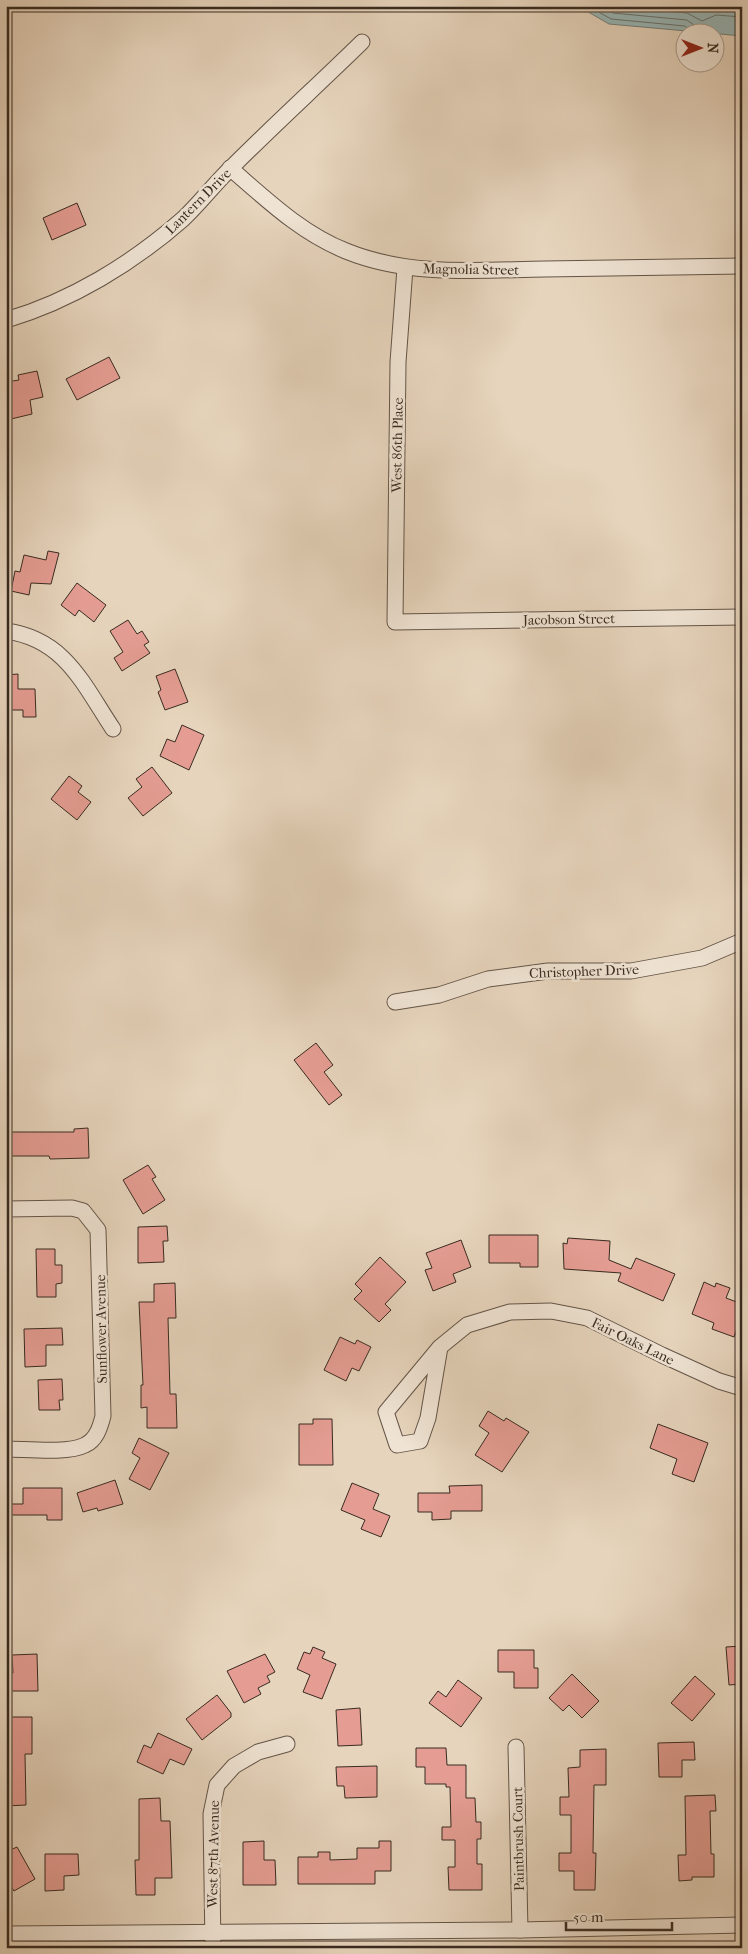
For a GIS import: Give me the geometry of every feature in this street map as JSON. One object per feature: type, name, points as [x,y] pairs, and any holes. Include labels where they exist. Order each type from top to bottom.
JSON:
[{"type":"street","name":"Lantern Drive","points":[[6,320],[53,302],[125,264],[184,218],[230,168],[362,42]]},
{"type":"street","name":"Magnolia Street","points":[[230,168],[291,221],[310,234],[347,252],[405,268],[470,270],[742,266]]},
{"type":"street","name":"West 86th Place","points":[[395,622],[398,362],[405,268]]},
{"type":"street","name":"Jacobson Street","points":[[395,622],[742,617]]},
{"type":"street","points":[[6,631],[22,634],[47,644],[66,660],[81,678],[113,729]]},
{"type":"street","name":"Christopher Drive","points":[[395,1002],[439,995],[488,979],[548,970],[631,971],[702,958],[742,941]]},
{"type":"street","name":"Sunflower Avenue","points":[[6,1209],[72,1208],[83,1211],[92,1219],[98,1230],[100,1244],[103,1416],[100,1428],[93,1439],[77,1448],[6,1450]]},
{"type":"street","name":"Fair Oaks Lane","points":[[440,1347],[428,1418],[420,1441],[397,1445],[386,1412],[440,1347],[467,1325],[510,1312],[551,1311],[587,1318],[662,1356],[719,1381],[742,1388]]},
{"type":"street","name":"West 87th Avenue","points":[[213,1948],[211,1814],[217,1785],[234,1766],[258,1752],[287,1744]]},
{"type":"street","name":"Paintbrush Court","points":[[516,1747],[520,1930]]},
{"type":"street","points":[[6,1934],[520,1930],[742,1925]]},
{"type":"water","points":[[578,6],[742,6],[742,36],[726,35],[726,22],[676,22],[676,30],[609,24]]},
{"type":"building","points":[[77,203],[86,225],[52,240],[43,218]]},
{"type":"building","points":[[109,357],[120,378],[77,400],[66,379]]},
{"type":"building","points":[[37,371],[43,397],[30,400],[32,414],[11,419],[9,407],[6,407],[6,382],[19,380],[18,375]]},
{"type":"building","points":[[48,551],[59,553],[51,584],[31,583],[29,595],[11,591],[15,571],[20,572],[24,555],[46,560]]},
{"type":"building","points":[[77,583],[106,605],[94,622],[79,610],[75,616],[61,605]]},
{"type":"building","points":[[128,620],[137,634],[142,631],[149,642],[144,645],[150,653],[122,671],[114,658],[123,652],[110,631]]},
{"type":"building","points":[[175,669],[188,702],[165,710],[158,692],[161,690],[156,676]]},
{"type":"building","points":[[18,674],[18,689],[35,689],[36,717],[23,717],[23,710],[6,710],[6,675]]},
{"type":"building","points":[[182,725],[204,735],[189,770],[160,756],[167,739],[175,742]]},
{"type":"building","points":[[152,767],[172,793],[143,816],[128,798],[142,787],[136,779]]},
{"type":"building","points":[[69,776],[82,786],[78,792],[91,802],[77,820],[51,799]]},
{"type":"building","points":[[316,1043],[333,1065],[324,1072],[342,1095],[329,1105],[294,1060]]},
{"type":"building","points":[[88,1128],[89,1158],[50,1159],[49,1156],[6,1156],[6,1132],[74,1132],[74,1129]]},
{"type":"building","points":[[148,1165],[156,1177],[152,1179],[165,1200],[143,1214],[123,1180]]},
{"type":"building","points":[[167,1226],[168,1241],[163,1241],[164,1262],[138,1263],[138,1227]]},
{"type":"building","points":[[489,1235],[538,1235],[538,1267],[520,1267],[520,1263],[489,1263]]},
{"type":"building","points":[[568,1238],[610,1241],[609,1260],[631,1269],[636,1258],[675,1274],[663,1301],[618,1281],[621,1273],[564,1269],[563,1243],[567,1244]]},
{"type":"building","points":[[461,1240],[471,1267],[453,1274],[456,1282],[433,1291],[425,1270],[432,1268],[426,1253]]},
{"type":"building","points":[[36,1249],[55,1249],[55,1265],[62,1265],[62,1283],[56,1284],[56,1297],[37,1297]]},
{"type":"building","points":[[380,1257],[406,1282],[385,1304],[391,1310],[379,1322],[354,1299],[362,1291],[355,1284]]},
{"type":"building","points":[[704,1282],[715,1287],[716,1283],[730,1288],[726,1298],[742,1304],[742,1315],[734,1337],[712,1329],[714,1323],[692,1314]]},
{"type":"building","points":[[175,1283],[176,1318],[168,1318],[170,1394],[176,1394],[177,1428],[147,1428],[147,1407],[141,1408],[141,1385],[143,1385],[139,1302],[154,1302],[154,1284]]},
{"type":"building","points":[[62,1328],[63,1345],[46,1345],[46,1366],[25,1367],[24,1329]]},
{"type":"building","points":[[340,1337],[355,1344],[357,1340],[371,1347],[359,1371],[352,1368],[346,1381],[324,1370]]},
{"type":"building","points":[[62,1379],[63,1400],[59,1400],[60,1410],[39,1410],[38,1380]]},
{"type":"building","points":[[488,1411],[504,1421],[506,1418],[529,1432],[502,1472],[475,1455],[489,1433],[479,1426]]},
{"type":"building","points":[[313,1419],[332,1419],[333,1465],[299,1465],[299,1424],[313,1424]]},
{"type":"building","points":[[658,1424],[708,1443],[694,1482],[672,1474],[677,1459],[650,1448]]},
{"type":"building","points":[[139,1438],[169,1453],[150,1490],[129,1479],[140,1458],[132,1453]]},
{"type":"building","points":[[115,1480],[123,1504],[98,1511],[97,1508],[83,1512],[77,1493]]},
{"type":"building","points":[[352,1483],[379,1494],[373,1509],[390,1516],[381,1537],[361,1529],[365,1520],[341,1510]]},
{"type":"building","points":[[482,1485],[482,1511],[451,1511],[451,1519],[432,1520],[432,1512],[418,1512],[418,1493],[450,1493],[449,1486]]},
{"type":"building","points":[[23,1488],[62,1488],[62,1520],[47,1520],[47,1515],[6,1515],[6,1504],[23,1504]]},
{"type":"building","points":[[742,1646],[742,1684],[729,1685],[726,1647]]},
{"type":"building","points":[[313,1647],[325,1652],[322,1658],[336,1664],[322,1699],[303,1692],[310,1675],[297,1669],[304,1652],[310,1654]]},
{"type":"building","points":[[498,1650],[534,1650],[534,1668],[538,1668],[538,1688],[514,1688],[514,1672],[498,1672]]},
{"type":"building","points":[[37,1654],[38,1691],[6,1691],[6,1673],[13,1673],[12,1655]]},
{"type":"building","points":[[265,1654],[275,1672],[267,1676],[270,1682],[258,1688],[261,1694],[244,1703],[227,1671]]},
{"type":"building","points":[[572,1674],[599,1701],[582,1718],[569,1705],[563,1711],[549,1698]]},
{"type":"building","points":[[695,1676],[715,1694],[692,1721],[671,1703]]},
{"type":"building","points":[[458,1680],[482,1698],[461,1727],[429,1703],[438,1691],[446,1697]]},
{"type":"building","points":[[217,1695],[231,1713],[231,1717],[202,1740],[186,1719]]},
{"type":"building","points":[[360,1708],[362,1745],[338,1746],[336,1710]]},
{"type":"building","points":[[9,1717],[32,1717],[32,1754],[25,1754],[26,1805],[6,1806],[6,1770],[9,1770]]},
{"type":"building","points":[[158,1733],[192,1749],[184,1765],[170,1759],[163,1774],[137,1762],[144,1745],[151,1748]]},
{"type":"building","points":[[694,1742],[695,1760],[682,1760],[682,1777],[659,1777],[658,1743]]},
{"type":"building","points":[[416,1748],[446,1748],[447,1765],[466,1765],[466,1798],[475,1798],[476,1822],[481,1822],[481,1839],[477,1839],[477,1864],[482,1864],[482,1890],[449,1890],[448,1867],[455,1867],[455,1840],[442,1840],[442,1827],[451,1827],[450,1787],[446,1787],[446,1784],[425,1784],[425,1767],[416,1767]]},
{"type":"building","points":[[606,1749],[606,1785],[594,1785],[593,1853],[596,1853],[595,1890],[574,1890],[574,1871],[559,1871],[559,1853],[571,1853],[571,1815],[560,1815],[560,1797],[569,1797],[568,1768],[580,1767],[580,1750]]},
{"type":"building","points":[[377,1766],[377,1797],[345,1798],[344,1786],[337,1786],[336,1767]]},
{"type":"building","points":[[715,1795],[716,1811],[710,1811],[711,1854],[714,1854],[714,1877],[692,1877],[692,1880],[679,1881],[678,1855],[686,1855],[685,1796]]},
{"type":"building","points":[[160,1798],[161,1821],[170,1821],[172,1878],[155,1878],[155,1895],[136,1895],[135,1860],[139,1860],[139,1799]]},
{"type":"building","points":[[264,1841],[264,1860],[275,1860],[276,1885],[243,1885],[243,1842]]},
{"type":"building","points":[[379,1841],[391,1841],[391,1871],[375,1871],[375,1884],[298,1884],[298,1857],[318,1857],[318,1852],[330,1852],[330,1860],[357,1859],[357,1848],[379,1848]]},
{"type":"building","points":[[17,1847],[35,1879],[14,1891],[6,1878],[6,1852]]},
{"type":"building","points":[[45,1854],[78,1854],[79,1875],[64,1876],[64,1890],[45,1891]]}]
